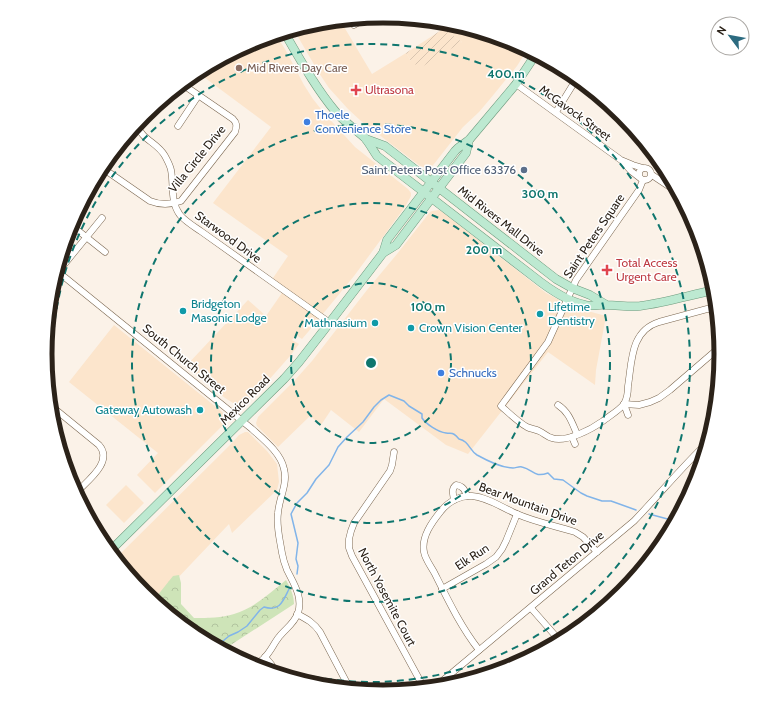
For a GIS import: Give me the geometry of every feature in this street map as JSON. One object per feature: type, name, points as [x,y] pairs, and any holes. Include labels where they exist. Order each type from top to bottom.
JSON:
[{"type":"main road","name":"Mid Rivers Mall Drive","points":[[287,37],[326,101],[344,120],[365,138],[377,156],[542,284],[586,306],[605,304],[644,306],[708,292]]},
{"type":"main road","name":"Mexico Road","points":[[114,547],[284,379],[299,362],[383,253],[387,240],[424,191],[458,148],[469,140],[516,84],[533,59]]},
{"type":"main road","name":"Mid Rivers Mall Drive","points":[[365,138],[385,146],[556,279],[605,304]]},
{"type":"main road","name":"Mexico Road","points":[[383,253],[396,245],[440,188],[466,153],[469,140]]},
{"type":"street","points":[[556,112],[574,83]]},
{"type":"street","name":"McGavock Street","points":[[516,84],[621,160],[631,171],[642,179]]},
{"type":"street","name":"Villa Circle Drive","points":[[174,203],[181,201],[235,132],[237,127],[233,119],[186,87]]},
{"type":"street","points":[[178,126],[198,96]]},
{"type":"street","name":"Starwood Drive","points":[[139,130],[145,138],[159,148],[168,162],[171,170],[174,203],[180,214],[187,221],[330,323]]},
{"type":"street","name":"McGavock Street","points":[[621,160],[643,168]]},
{"type":"street","points":[[646,167],[651,171],[652,176],[646,180],[642,179],[639,172],[646,167]]},
{"type":"street","points":[[107,171],[150,201],[163,204],[174,203]]},
{"type":"street","points":[[652,176],[666,182]]},
{"type":"street","name":"Saint Peters Square","points":[[574,436],[560,440],[550,438],[541,432],[526,426],[501,406],[548,342],[576,280],[639,190],[642,179]]},
{"type":"street","points":[[65,262],[102,218]]},
{"type":"street","points":[[76,229],[105,252]]},
{"type":"street","name":"South Church Street","points":[[61,275],[242,420],[282,461],[285,477],[277,522],[285,564],[298,594],[299,607],[297,614]]},
{"type":"street","points":[[574,436],[596,426],[624,404],[628,392],[634,347],[642,333],[649,326],[659,322],[711,309]]},
{"type":"street","points":[[624,404],[639,405],[658,398],[670,390],[714,352]]},
{"type":"street","points":[[624,404],[628,415]]},
{"type":"street","points":[[558,405],[566,412],[574,436],[575,444]]},
{"type":"street","points":[[57,411],[99,445],[104,453],[101,467],[80,488]]},
{"type":"street","name":"Grand Teton Drive","points":[[444,680],[634,521],[699,451]]},
{"type":"street","name":"North Yosemite Court","points":[[394,452],[390,471],[350,531],[349,548],[421,682]]},
{"type":"street","name":"Bear Mountain Drive","points":[[454,500],[453,489],[456,485],[462,486],[467,496]]},
{"type":"street","name":"Bear Mountain Drive","points":[[479,650],[464,629],[424,553],[425,539],[428,529],[445,506],[461,497],[477,496],[517,514],[575,532],[583,537],[597,552]]},
{"type":"street","name":"Elk Run","points":[[442,589],[496,557],[506,541],[517,514]]},
{"type":"street","points":[[531,608],[556,636]]},
{"type":"street","points":[[259,661],[265,657],[279,636],[292,624],[297,614],[310,620],[315,625],[347,683]]},
{"type":"street","points":[[265,657],[272,665]]},
{"type":"shaded area","points":[[343,26],[372,74],[406,53],[411,61],[462,42],[444,28],[469,34],[510,48],[524,55],[517,66],[479,112],[463,127],[434,164],[427,168],[420,166],[361,121],[329,88],[296,34],[318,29]]},
{"type":"shaded area","points":[[443,29],[462,42],[420,68],[411,61],[406,53]]},
{"type":"shaded area","points":[[279,40],[304,85],[324,113],[355,147],[408,189],[411,196],[405,207],[354,276],[308,332],[302,339],[296,335],[292,340],[299,344],[290,356],[267,382],[241,406],[238,406],[225,398],[186,366],[248,300],[266,316],[282,293],[273,278],[288,256],[213,203],[271,127],[203,76],[237,57],[256,48]]},
{"type":"shaded area","points":[[439,210],[546,293],[573,307],[606,316],[596,370],[595,385],[548,352],[468,454],[446,445],[384,399],[359,432],[331,410],[321,425],[310,416],[278,447],[257,426],[256,423],[258,417],[294,382],[312,361],[430,212]]},
{"type":"shaded area","points":[[114,325],[228,418],[225,423],[155,493],[137,475],[158,453],[69,382]]},
{"type":"shaded area","points":[[248,432],[267,451],[277,464],[279,482],[277,490],[232,533],[229,524],[159,598],[119,555],[239,435]]},
{"type":"shaded area","points":[[126,485],[144,503],[124,523],[106,505]]},
{"type":"green space","points":[[179,575],[181,583],[181,604],[194,618],[220,617],[241,611],[262,600],[286,580],[293,594],[294,604],[228,647],[217,641],[181,617],[157,596],[173,576]]},
{"type":"waterway","points":[[297,574],[298,566],[296,559],[298,543],[291,514],[297,503],[307,493],[316,479],[329,465],[338,447],[363,422],[374,407],[389,395],[404,401],[422,414],[422,418],[432,427],[439,431],[454,434],[465,442],[474,453],[485,459],[509,468],[526,468],[540,475],[548,473],[554,479],[563,480],[587,496],[602,501],[611,501],[636,510]]},
{"type":"waterway","points":[[649,514],[670,520]]},
{"type":"waterway","points":[[221,643],[229,636],[247,626],[264,607],[277,607],[283,601],[289,589]]},
{"type":"place","name":"Mid Rivers Day Care","points":[[239,68]]},
{"type":"place","name":"Ultrasona","points":[[356,90]]},
{"type":"place","name":"Thoele Convenience Store","points":[[307,122]]},
{"type":"place","name":"Saint Peters Post Office 63376","points":[[524,170]]},
{"type":"place","name":"Total Access Urgent Care","points":[[607,270]]},
{"type":"place","name":"Bridgeton Masonic Lodge","points":[[183,311]]},
{"type":"place","name":"Lifetime Dentistry","points":[[540,314]]},
{"type":"place","name":"Mathnasium","points":[[375,323]]},
{"type":"place","name":"Crown Vision Center","points":[[411,328]]},
{"type":"place","name":"Schnucks","points":[[441,373]]},
{"type":"place","name":"Gateway Autowash","points":[[200,410]]}]
